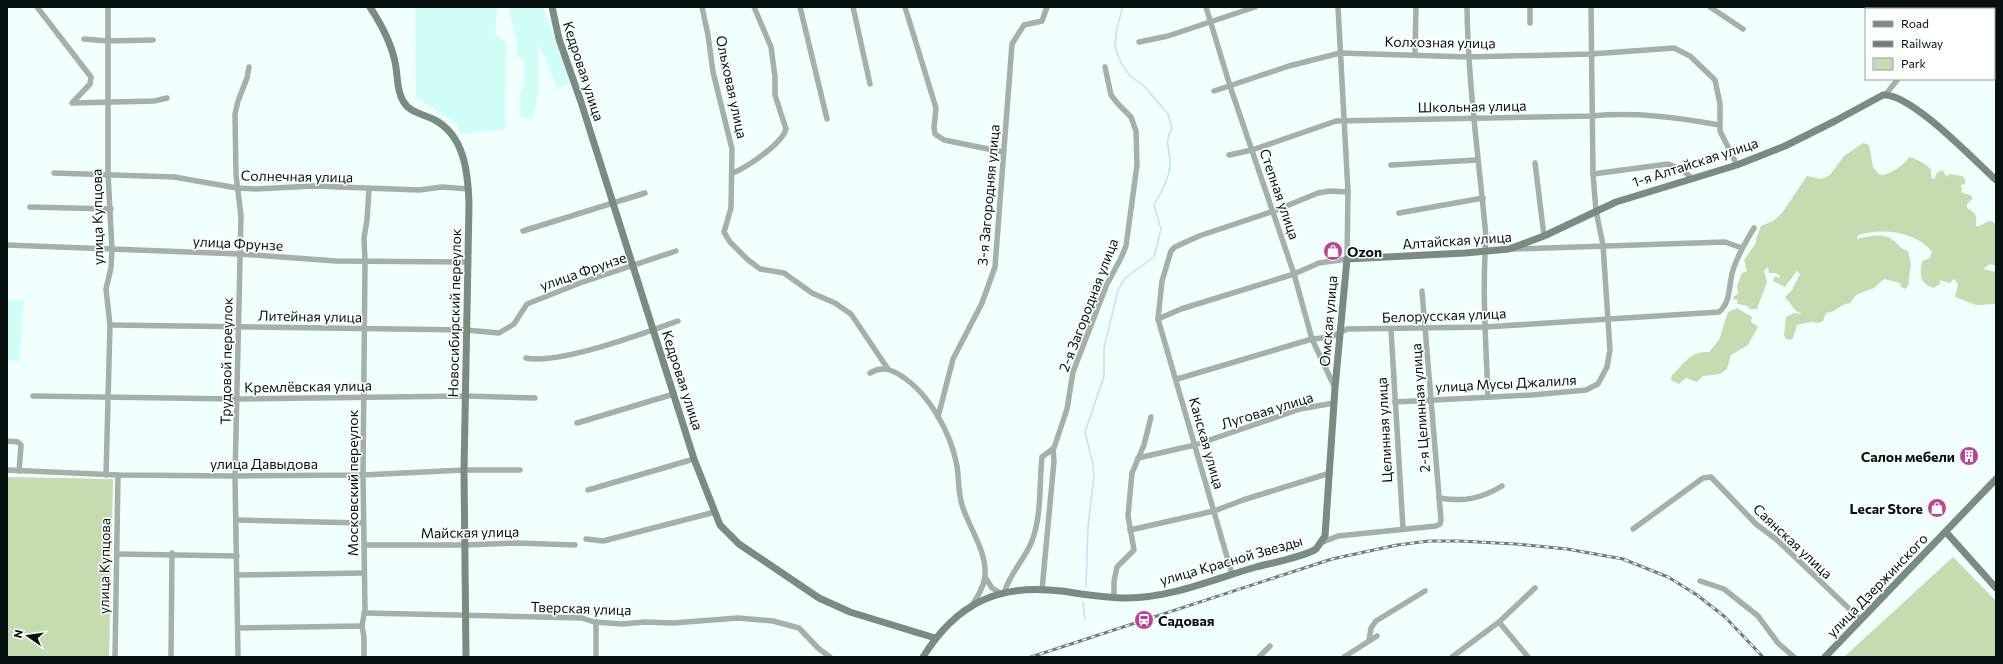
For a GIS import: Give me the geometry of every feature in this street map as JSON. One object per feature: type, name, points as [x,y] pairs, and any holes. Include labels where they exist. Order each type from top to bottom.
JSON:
[{"type":"street","points":[[37,7],[91,77],[90,84],[72,103],[154,101],[167,98]]},
{"type":"street","name":"улица Купцова","points":[[106,475],[110,325],[106,289],[111,268],[112,250],[108,173],[108,7]]},
{"type":"street","name":"Новосибирский переулок","points":[[370,7],[391,47],[396,67],[400,95],[403,102],[411,110],[438,122],[452,136],[464,157],[468,189],[464,470],[466,657]]},
{"type":"street","name":"Ольховая улица","points":[[702,7],[708,35],[713,72],[732,148],[733,172],[731,208],[724,232],[730,242],[747,259],[760,269],[784,273],[812,293],[835,303],[851,314],[888,369]]},
{"type":"street","points":[[733,172],[745,168],[782,137],[786,129],[775,95],[775,77],[771,48],[754,7]]},
{"type":"street","points":[[800,7],[827,119]]},
{"type":"street","points":[[853,7],[870,84]]},
{"type":"street","points":[[905,7],[936,108],[934,127],[935,134],[944,140],[1003,152]]},
{"type":"street","name":"3-я Загородняя улица","points":[[938,417],[953,359],[982,303],[995,267],[1012,44],[1024,25],[1042,21],[1047,7]]},
{"type":"street","name":"Степная улица","points":[[1206,7],[1230,86],[1274,211],[1294,274],[1312,339],[1334,388]]},
{"type":"street","points":[[1138,42],[1168,36],[1255,7]]},
{"type":"street","name":"Омская улица","points":[[1323,542],[1325,536],[1330,473],[1334,388],[1347,260],[1348,192],[1338,7]]},
{"type":"street","points":[[1415,54],[1416,7]]},
{"type":"street","points":[[1467,7],[1468,57],[1472,118],[1483,198],[1486,237],[1484,251],[1488,397]]},
{"type":"street","points":[[1530,7],[1530,23]]},
{"type":"street","points":[[1591,7],[1591,116],[1593,174],[1596,211],[1603,245],[1608,318]]},
{"type":"street","points":[[1710,7],[1743,29]]},
{"type":"street","name":"Кедровая улица","points":[[551,9],[559,39],[654,330],[694,459],[720,525],[739,544],[819,598],[862,616],[935,638]]},
{"type":"street","points":[[84,39],[108,41],[153,40]]},
{"type":"street","name":"Колхозная улица","points":[[1214,91],[1289,66],[1340,52],[1468,57],[1591,54],[1670,48],[1680,50],[1690,56],[1715,80],[1720,104],[1719,125]]},
{"type":"street","name":"Трудовой переулок","points":[[238,657],[237,520],[235,476],[241,216],[238,188],[236,110],[247,78],[249,67]]},
{"type":"street","name":"2-я Загородная улица","points":[[1002,593],[1032,540],[1040,497],[1042,457],[1053,450],[1067,409],[1073,372],[1107,284],[1124,252],[1138,152],[1133,121],[1111,95],[1105,67]]},
{"type":"street","name":"1-я Алтайская улица","points":[[1509,249],[1544,236],[1624,199],[1693,180],[1737,165],[1806,137],[1875,97],[1886,94],[1897,80]]},
{"type":"street","points":[[1886,94],[1898,98],[1924,115],[1954,140],[1996,180]]},
{"type":"street","name":"Школьная улица","points":[[1229,155],[1252,150],[1326,124],[1344,121],[1591,116],[1623,113],[1649,114],[1719,125]]},
{"type":"street","points":[[1719,125],[1723,141],[1737,165]]},
{"type":"street","points":[[1391,165],[1477,160]]},
{"type":"street","points":[[1535,163],[1544,236]]},
{"type":"street","points":[[1593,174],[1668,164],[1681,169],[1693,180]]},
{"type":"street","name":"Солнечная улица","points":[[54,173],[108,173],[174,176],[238,188],[273,189],[313,186],[419,190],[442,187],[468,189]]},
{"type":"street","name":"Московский переулок","points":[[364,657],[364,633],[362,626],[365,613],[363,475],[365,328],[364,238],[369,189]]},
{"type":"street","points":[[1158,319],[1162,282],[1173,248],[1199,236],[1274,211],[1323,192],[1348,192]]},
{"type":"street","points":[[523,231],[645,193]]},
{"type":"street","points":[[1399,213],[1483,198]]},
{"type":"street","points":[[30,207],[111,209]]},
{"type":"street","points":[[1742,248],[1754,228]]},
{"type":"street","name":"Алтайская улица","points":[[1158,319],[1181,309],[1294,274],[1319,263],[1509,249],[1603,245],[1664,245],[1725,242],[1742,248]]},
{"type":"street","name":"улица Фрунзе","points":[[7,245],[240,254],[336,261],[365,260],[467,262]]},
{"type":"street","name":"Белорусская улица","points":[[1177,379],[1312,339],[1331,337],[1347,329],[1391,330],[1485,327],[1719,312],[1727,303],[1732,274],[1742,248]]},
{"type":"street","name":"улица Фрунзе","points":[[509,328],[517,320],[527,304],[580,283],[633,267],[676,251]]},
{"type":"street","name":"2-я Целинная улица","points":[[1422,291],[1423,318],[1426,329],[1432,399],[1440,524]]},
{"type":"street","name":"улица Мусы Джалиля","points":[[1395,402],[1586,390],[1598,384],[1607,367],[1610,356],[1608,318]]},
{"type":"street","name":"Канская улица","points":[[1158,319],[1177,379],[1232,574]]},
{"type":"street","points":[[526,358],[539,360],[566,355],[654,330],[678,321]]},
{"type":"street","name":"Литейная улица","points":[[110,325],[466,330],[495,334],[509,328]]},
{"type":"street","name":"Целинная улица","points":[[1391,330],[1403,528]]},
{"type":"street","points":[[870,374],[880,368],[888,369],[907,380],[920,390],[938,417],[955,457],[961,502],[981,551],[985,577],[992,588],[1002,593]]},
{"type":"street","points":[[576,423],[674,394]]},
{"type":"street","name":"Кремлёвская улица","points":[[33,396],[236,399],[466,396],[535,398]]},
{"type":"street","name":"Луговая улица","points":[[1138,458],[1196,445],[1300,409],[1334,403]]},
{"type":"street","points":[[1114,598],[1114,581],[1117,568],[1134,550],[1128,516],[1133,470],[1151,417]]},
{"type":"street","points":[[7,441],[18,442],[21,445],[19,471]]},
{"type":"street","points":[[1042,590],[1054,461],[1053,450]]},
{"type":"street","points":[[588,490],[694,459]]},
{"type":"street","name":"улица Давыдова","points":[[7,470],[106,475],[235,476],[363,475],[464,470],[520,470]]},
{"type":"street","points":[[1130,530],[1214,511],[1243,500],[1330,473]]},
{"type":"street","name":"улица Купцова","points":[[115,657],[118,475]]},
{"type":"street","name":"Саянская улица","points":[[1633,529],[1703,478],[1711,477],[1756,524],[1777,540],[1861,620]]},
{"type":"street","name":"улица Дзержинского","points":[[1825,657],[1996,479]]},
{"type":"street","points":[[1439,498],[1453,500],[1480,497],[1502,486]]},
{"type":"street","points":[[586,539],[603,541],[715,512]]},
{"type":"street","points":[[237,520],[364,523]]},
{"type":"street","name":"улица Красной Звезды","points":[[1002,593],[1042,590],[1114,598],[1151,596],[1200,585],[1232,574],[1311,552],[1323,542],[1338,536],[1403,528],[1436,526],[1440,524]]},
{"type":"street","points":[[1946,532],[1996,588]]},
{"type":"street","name":"Майская улица","points":[[365,545],[466,545],[516,543],[575,545]]},
{"type":"street","points":[[117,554],[172,553],[237,556]]},
{"type":"street","points":[[170,657],[172,553]]},
{"type":"street","points":[[237,575],[364,574]]},
{"type":"street","points":[[971,607],[980,592],[985,577]]},
{"type":"street","points":[[1700,581],[1724,590],[1758,616],[1778,643],[1794,657]]},
{"type":"street","points":[[1452,657],[1499,622],[1535,588]]},
{"type":"street","points":[[1369,642],[1372,628],[1376,621],[1425,591]]},
{"type":"street","points":[[923,657],[935,638],[956,617],[985,599],[1002,593]]},
{"type":"street","name":"Тверская улица","points":[[365,613],[582,618],[596,622],[673,623],[738,618],[773,621],[796,626],[830,657]]},
{"type":"street","points":[[596,622],[596,657]]},
{"type":"street","points":[[1499,622],[1528,657]]},
{"type":"street","points":[[238,628],[362,626]]},
{"type":"street","points":[[1344,657],[1377,636]]},
{"type":"street","points":[[1259,657],[1270,646]]},
{"type":"shaded area","points":[[415,7],[498,7],[495,34],[506,42],[505,129],[460,134],[456,123],[416,98]]},
{"type":"shaded area","points":[[508,7],[543,7],[571,81],[558,90],[538,42],[538,96],[533,119],[520,117],[521,89],[524,88],[524,62],[517,56],[517,43]]},
{"type":"shaded area","points":[[7,300],[24,300],[19,361],[7,361]]},
{"type":"green space","points":[[1863,143],[1869,145],[1873,167],[1880,175],[1888,174],[1904,163],[1909,157],[1927,165],[1931,170],[1931,178],[1935,179],[1936,174],[1942,170],[1947,177],[1949,174],[1962,176],[1965,179],[1965,184],[1961,185],[1962,193],[1970,195],[1973,198],[1967,204],[1967,208],[1975,215],[1976,226],[1992,221],[1996,225],[1996,266],[1990,264],[1983,269],[1996,272],[1996,304],[1976,305],[1955,297],[1958,284],[1954,279],[1950,283],[1939,280],[1941,283],[1934,288],[1926,284],[1921,275],[1922,261],[1930,258],[1932,251],[1916,239],[1897,233],[1868,233],[1858,235],[1857,239],[1885,236],[1893,240],[1901,248],[1908,251],[1911,264],[1908,286],[1905,289],[1901,287],[1900,283],[1884,279],[1874,288],[1856,295],[1850,303],[1826,313],[1823,321],[1819,323],[1811,322],[1797,325],[1793,338],[1790,340],[1786,339],[1784,335],[1786,317],[1794,313],[1802,314],[1796,311],[1785,297],[1792,290],[1800,274],[1797,271],[1785,287],[1773,281],[1775,276],[1779,278],[1780,276],[1775,273],[1769,273],[1768,267],[1764,271],[1767,282],[1757,309],[1749,309],[1748,306],[1737,304],[1738,300],[1733,299],[1734,296],[1738,294],[1737,286],[1742,273],[1747,271],[1744,260],[1756,243],[1761,226],[1773,221],[1782,213],[1807,176],[1821,179],[1830,175],[1844,156]]},
{"type":"green space","points":[[1737,308],[1752,317],[1751,322],[1758,327],[1748,345],[1731,355],[1727,369],[1720,374],[1703,376],[1697,382],[1686,378],[1679,384],[1671,380],[1672,375],[1692,356],[1697,353],[1709,352],[1719,340],[1728,312]]},
{"type":"green space","points":[[7,477],[113,479],[109,657],[7,657]]},
{"type":"green space","points":[[1953,557],[1996,601],[1996,657],[1844,657]]},
{"type":"waterway","points":[[1086,587],[1088,526],[1094,478],[1093,465],[1085,432],[1104,376],[1104,348],[1118,290],[1125,278],[1154,257],[1161,229],[1154,205],[1162,191],[1170,165],[1168,138],[1172,129],[1168,114],[1144,86],[1130,76],[1121,63],[1115,47],[1117,28],[1123,7]]},
{"type":"waterway","points":[[1083,602],[1085,620]]},
{"type":"railway","points":[[1031,657],[1332,559],[1397,545],[1429,541],[1516,544],[1567,549],[1623,559],[1668,577],[1697,595],[1725,617],[1763,657]]},
{"type":"place","name":"Ozon","points":[[1333,251]]},
{"type":"place","name":"Салон мебели","points":[[1969,456]]},
{"type":"place","name":"Lecar Store","points":[[1937,508]]},
{"type":"place","name":"Садовая","points":[[1144,620]]}]
